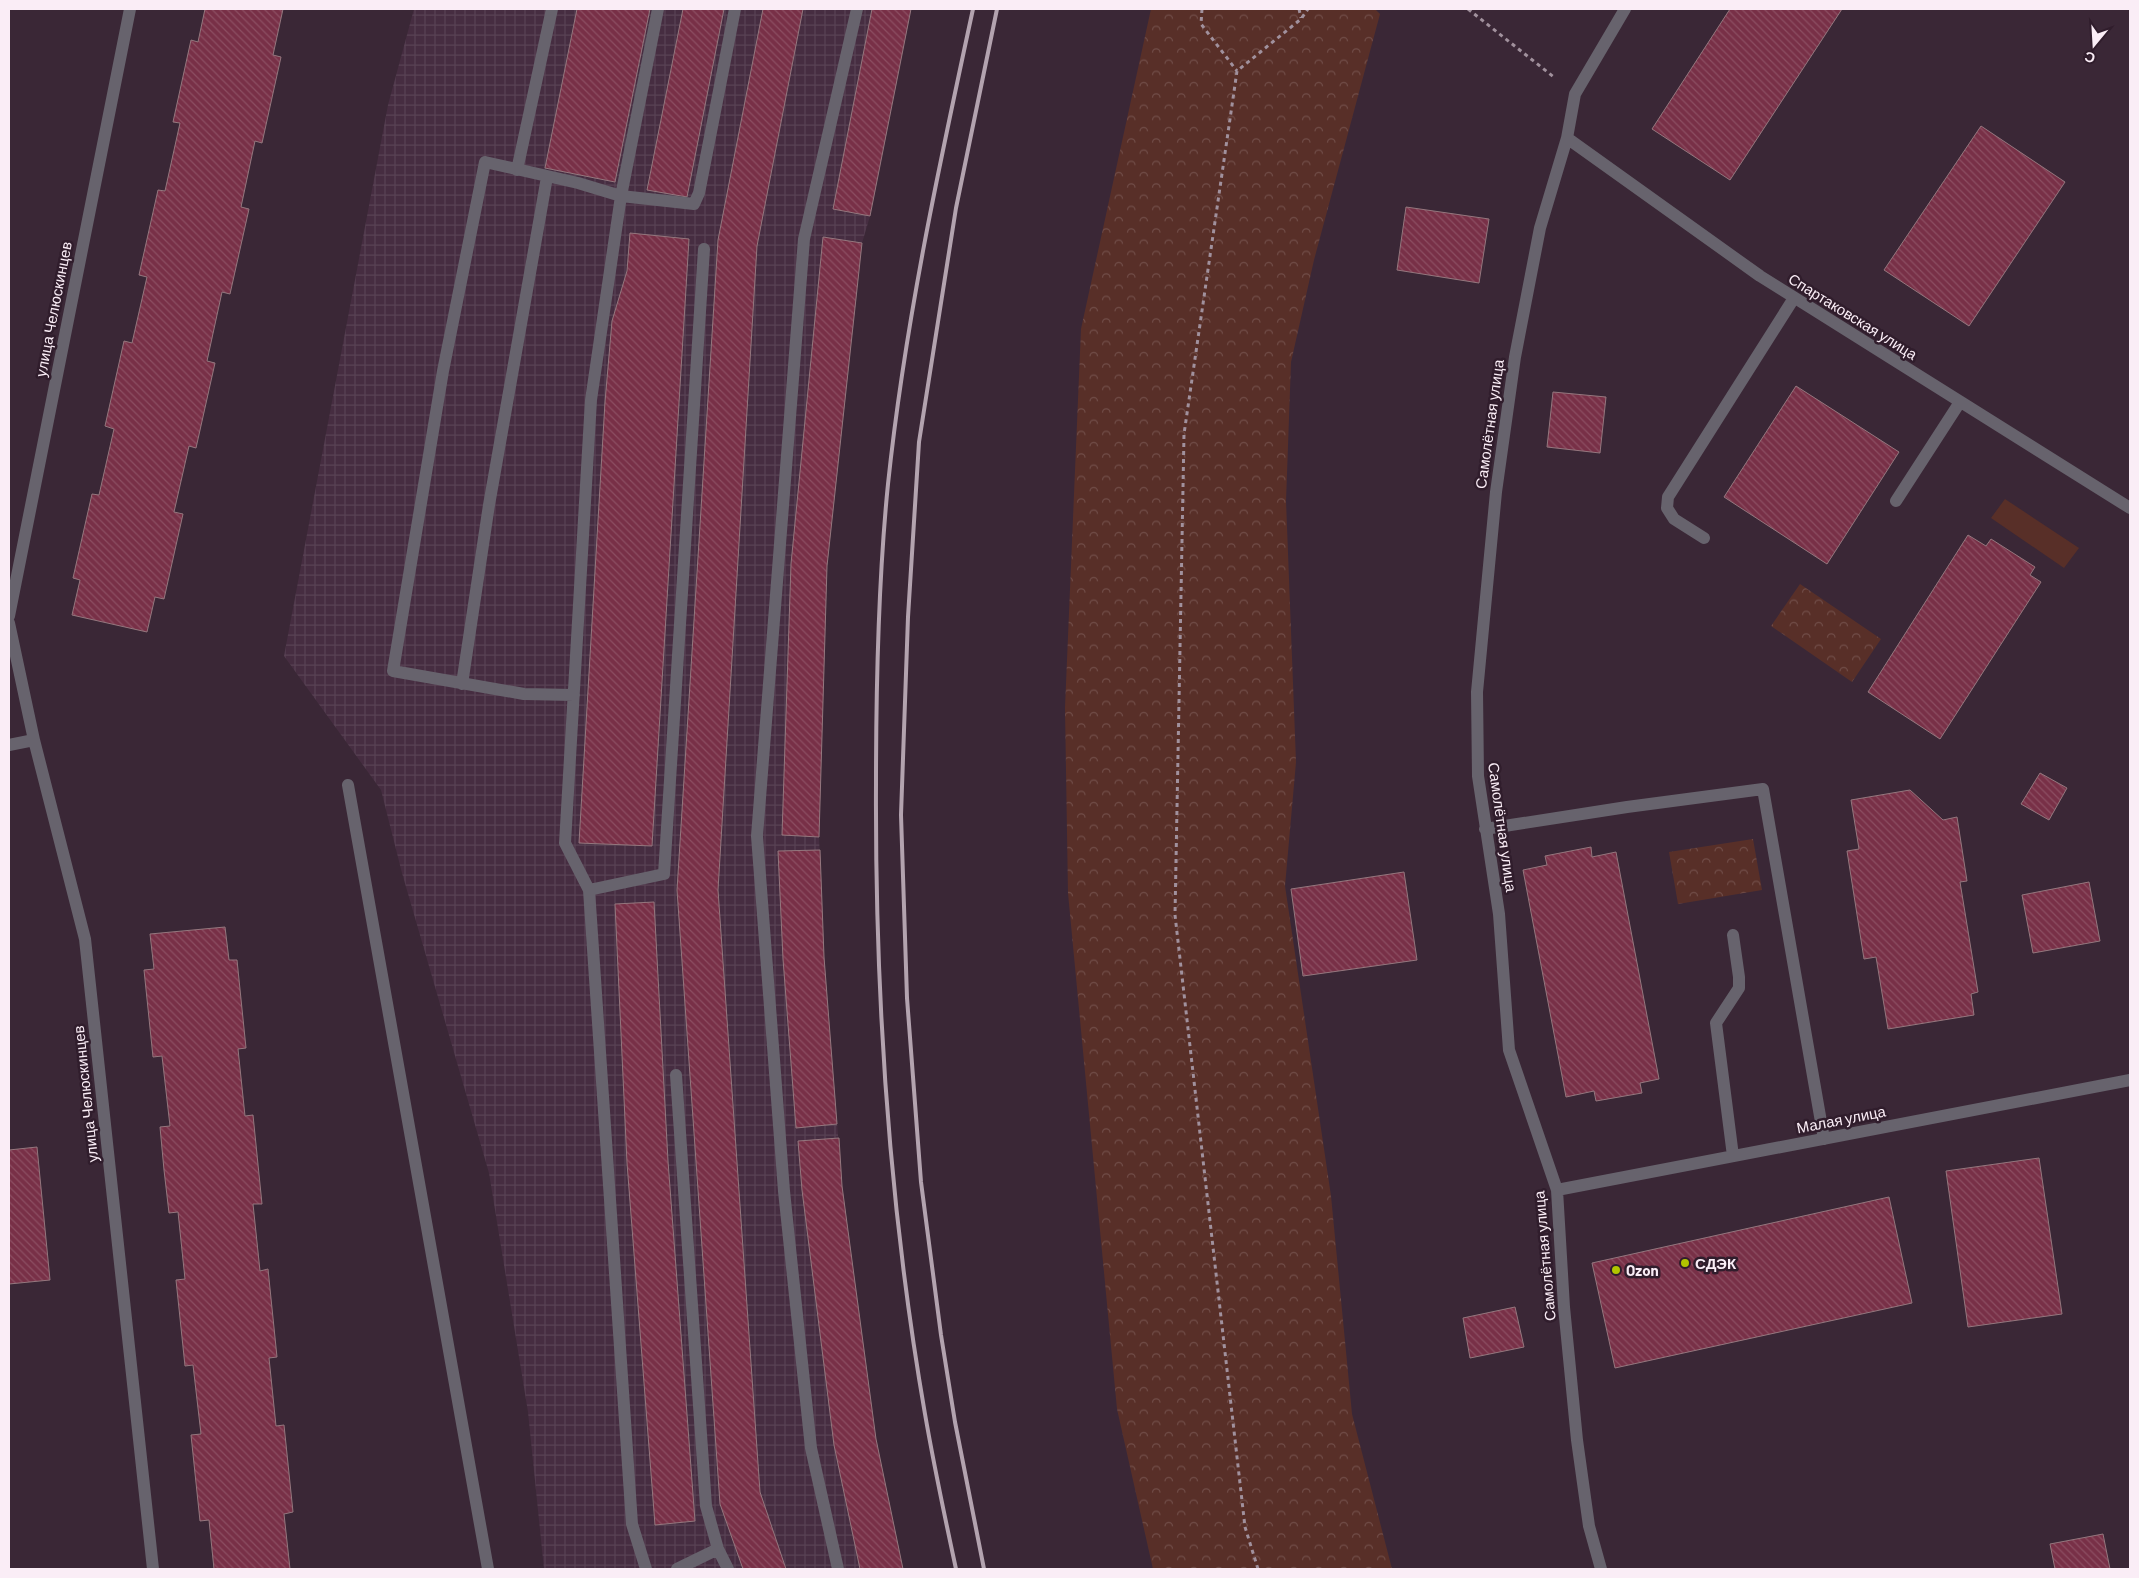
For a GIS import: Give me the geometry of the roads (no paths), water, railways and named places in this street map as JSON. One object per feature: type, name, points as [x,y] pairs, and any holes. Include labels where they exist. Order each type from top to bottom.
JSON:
[{"type":"street","name":"улица Челюскинцев","points":[[9,616],[130,9]]},
{"type":"street","points":[[518,170],[552,9]]},
{"type":"street","points":[[646,1569],[632,1524],[589,890],[565,843],[591,400],[621,196],[658,9]]},
{"type":"street","points":[[574,695],[524,694],[393,671],[443,371],[485,162],[547,177],[578,182],[621,196],[694,204],[699,192],[735,9]]},
{"type":"street","points":[[838,1569],[811,1448],[784,1191],[757,836],[804,239],[857,9]]},
{"type":"street","name":"Самолётная улица","points":[[1601,1569],[1589,1526],[1576,1440],[1564,1308],[1557,1190],[1509,1050],[1499,914],[1478,776],[1477,692],[1496,492],[1515,357],[1538,237],[1568,138],[1575,94],[1624,9]]},
{"type":"street","name":"Спартаковская улица","points":[[1568,138],[1760,276],[2130,508]]},
{"type":"street","points":[[462,684],[489,505],[547,177]]},
{"type":"street","points":[[589,890],[664,874],[704,249]]},
{"type":"street","points":[[1704,538],[1674,519],[1667,508],[1668,497],[1794,298]]},
{"type":"street","points":[[1896,501],[1960,402]]},
{"type":"street","name":"улица Челюскинцев","points":[[9,622],[34,740],[85,939],[153,1569]]},
{"type":"street","points":[[9,746],[34,740]]},
{"type":"street","points":[[348,785],[488,1569]]},
{"type":"street","points":[[1485,829],[1627,807],[1763,789],[1824,1139]]},
{"type":"street","points":[[1733,935],[1739,976],[1738,988],[1716,1023],[1716,1034],[1733,1156]]},
{"type":"street","points":[[676,1075],[706,1506],[718,1549],[728,1569]]},
{"type":"street","name":"Малая улица","points":[[1557,1190],[2130,1080]]},
{"type":"street","points":[[677,1569],[718,1549]]},
{"type":"railway","points":[[956,1569],[925,1414],[902,1258],[893,1179],[878,942],[876,709],[882,559],[895,424],[924,245],[973,9]]},
{"type":"railway","points":[[984,1569],[955,1422],[941,1335],[921,1182],[907,998],[901,815],[908,617],[919,442],[956,208],[997,9]]},
{"type":"place","name":"СДЭК","points":[[1685,1263]]},
{"type":"place","name":"Ozon","points":[[1616,1270]]}]
